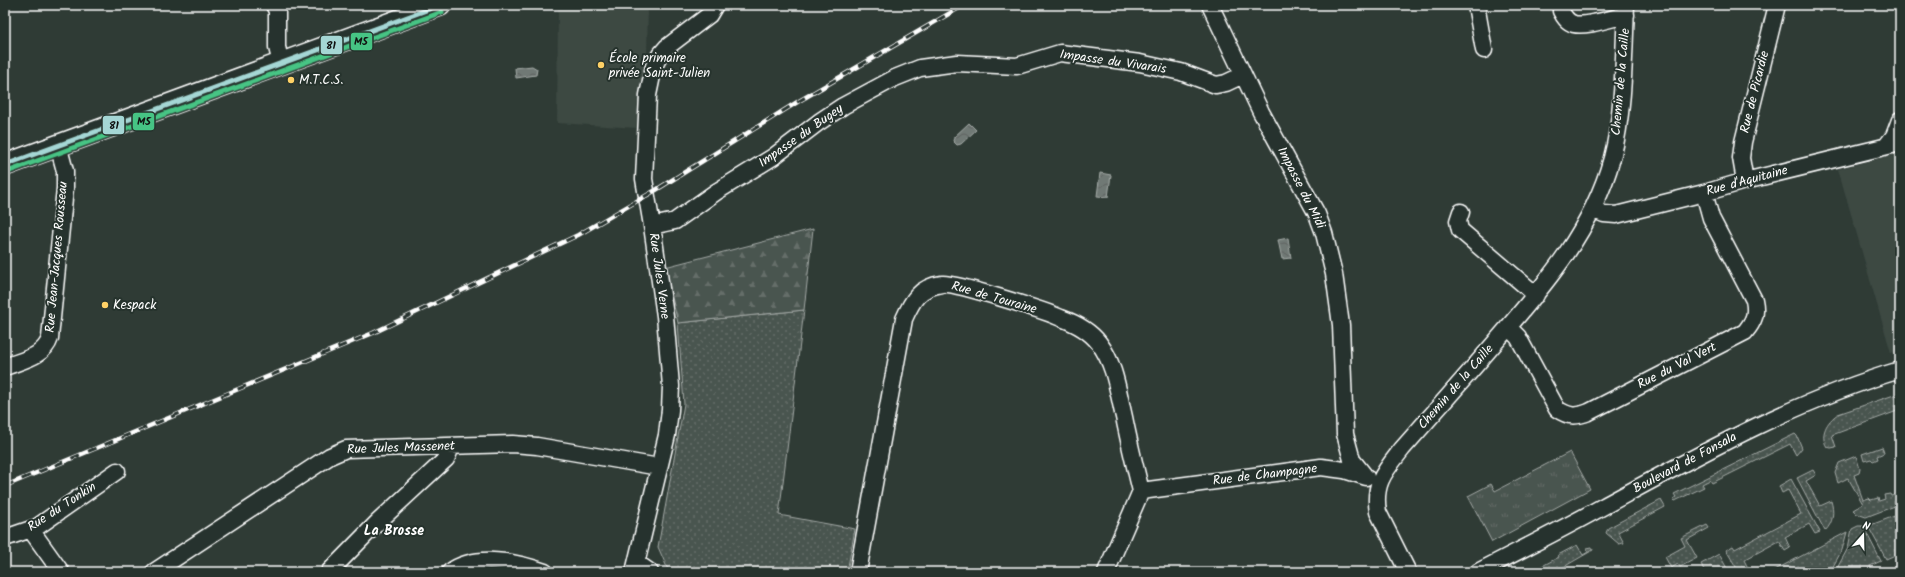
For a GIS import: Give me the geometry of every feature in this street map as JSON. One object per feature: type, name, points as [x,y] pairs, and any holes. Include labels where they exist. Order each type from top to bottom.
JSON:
[{"type":"main road","points":[[5,165],[440,5]]},
{"type":"street","points":[[274,5],[277,11],[277,47],[281,64]]},
{"type":"street","name":"Rue Jules Verne","points":[[636,568],[669,425],[671,386],[665,316],[644,179],[645,126],[650,78],[660,55],[667,47],[709,15],[715,5]]},
{"type":"street","name":"Impasse du Midi","points":[[1210,5],[1261,112],[1317,214],[1324,233],[1334,274],[1341,330],[1345,434],[1352,460],[1364,476]]},
{"type":"street","points":[[1476,5],[1484,50]]},
{"type":"street","name":"Rue de Picardie","points":[[1745,181],[1741,158],[1742,142],[1777,5]]},
{"type":"street","name":"Chemin de la Caille","points":[[1378,482],[1386,469],[1536,294],[1574,243],[1594,210],[1612,158],[1619,123],[1626,10],[1580,25],[1572,24],[1565,19],[1561,11]]},
{"type":"street","name":"Impasse du Vivarais","points":[[957,63],[1017,66],[1060,53],[1146,65],[1181,72],[1216,85],[1226,83],[1243,75]]},
{"type":"street","name":"Impasse du Bugey","points":[[652,226],[675,221],[716,192],[773,157],[831,114],[895,78],[920,68],[957,63]]},
{"type":"street","points":[[1894,144],[1894,136],[1900,120]]},
{"type":"street","name":"Rue d'Aquitaine","points":[[1594,210],[1604,214],[1616,215],[1894,144]]},
{"type":"street","name":"Rue Jean-Jacques Rousseau","points":[[5,367],[42,352],[47,346],[50,338],[65,188],[65,171],[58,146]]},
{"type":"street","name":"Rue du Val Vert","points":[[1508,327],[1518,337],[1557,409],[1565,415],[1577,416],[1745,332],[1753,323],[1756,312],[1754,300],[1711,218],[1704,193]]},
{"type":"street","points":[[1461,212],[1458,221],[1460,230],[1536,294]]},
{"type":"street","name":"Rue de Touraine","points":[[858,572],[904,319],[913,299],[926,289],[943,284],[965,288],[1054,315],[1084,329],[1098,342],[1110,360],[1116,380],[1140,491]]},
{"type":"street","name":"Boulevard de Fonsala","points":[[1478,572],[1693,457],[1760,424],[1841,390],[1900,370]]},
{"type":"street","name":"Rue Jules Massenet","points":[[154,572],[340,450],[346,448],[513,444],[537,446],[659,467]]},
{"type":"street","points":[[329,572],[378,522],[446,459],[449,452],[449,446]]},
{"type":"street","name":"Rue de Champagne","points":[[1140,491],[1321,467],[1344,470],[1378,482]]},
{"type":"street","name":"Rue du Tonkin","points":[[5,538],[31,530],[117,471]]},
{"type":"street","points":[[1378,482],[1376,503],[1378,512],[1408,572]]},
{"type":"street","points":[[1106,572],[1140,491]]},
{"type":"street","points":[[31,530],[61,572]]},
{"type":"street","points":[[450,572],[456,568],[477,562],[498,562],[530,567],[545,572]]},
{"type":"street","points":[[636,568],[650,572]]},
{"type":"shaded area","name":"École primaire privée Saint-Julien","points":[[558,5],[648,5],[647,56],[637,128],[557,123]]},
{"type":"shaded area","points":[[1900,153],[1900,350],[1891,353],[1838,169]]},
{"type":"green space","points":[[813,229],[804,310],[678,323],[665,267]]},
{"type":"green space","points":[[804,310],[779,515],[855,529],[847,572],[669,572],[658,547],[684,404],[678,323]]},
{"type":"green space","points":[[1900,393],[1900,410],[1832,435],[1836,447],[1827,447],[1824,438],[1825,429],[1831,420],[1838,414]]},
{"type":"green space","points":[[1795,434],[1802,448],[1796,455],[1790,444],[1712,483],[1710,480],[1702,484],[1704,487],[1675,501],[1673,499],[1676,497],[1674,494]]},
{"type":"green space","points":[[1882,447],[1884,453],[1877,456],[1878,459],[1873,461],[1871,459],[1864,461],[1862,454]]},
{"type":"green space","points":[[1570,452],[1590,489],[1492,542],[1468,496],[1491,484],[1495,491]]},
{"type":"green space","points":[[1856,456],[1860,469],[1859,473],[1854,475],[1863,500],[1878,498],[1879,501],[1885,499],[1884,495],[1890,494],[1891,496],[1899,494],[1897,488],[1900,487],[1900,504],[1866,517],[1857,514],[1853,510],[1863,504],[1848,478],[1838,483],[1835,473],[1839,463]]},
{"type":"green space","points":[[1813,470],[1816,475],[1806,481],[1820,506],[1831,501],[1832,505],[1832,520],[1825,531],[1797,478]]},
{"type":"green space","points":[[1791,479],[1820,532],[1815,534],[1809,524],[1785,537],[1790,548],[1785,551],[1779,541],[1744,560],[1749,570],[1739,572],[1726,550],[1733,546],[1735,549],[1801,514],[1788,490],[1782,493],[1779,486]]},
{"type":"green space","points":[[1661,500],[1665,507],[1618,532],[1624,543],[1619,544],[1606,533],[1608,528]]},
{"type":"green space","points":[[1900,514],[1900,553],[1886,559],[1868,526]]},
{"type":"green space","points":[[1707,525],[1709,528],[1687,540],[1697,558],[1680,567],[1678,564],[1671,568],[1665,557],[1685,546],[1681,538]]},
{"type":"green space","points":[[1858,526],[1863,526],[1881,561],[1870,566],[1874,572],[1835,572],[1848,548],[1852,529]]},
{"type":"green space","points":[[1847,532],[1842,550],[1830,572],[1771,572]]},
{"type":"green space","points":[[1577,545],[1583,555],[1588,552],[1587,548],[1592,547],[1593,550],[1555,572],[1531,572],[1559,557],[1558,555]]},
{"type":"green space","points":[[1719,554],[1729,572],[1705,572],[1701,564]]},
{"type":"water","points":[[532,66],[537,69],[536,75],[516,78],[515,68]]},
{"type":"water","points":[[969,123],[976,130],[961,144],[957,145],[953,141],[954,137]]},
{"type":"water","points":[[1100,173],[1111,175],[1108,197],[1097,196]]},
{"type":"water","points":[[1288,238],[1291,258],[1282,259],[1278,240]]},
{"type":"railway","points":[[5,486],[373,333],[578,235],[656,190],[799,101],[964,5]]},
{"type":"transit line","name":"81","points":[[5,165],[440,5]]},
{"type":"transit line","name":"M5","points":[[7,172],[442,12]]},
{"type":"place","name":"École primaire privée Saint-Julien","points":[[601,65]]},
{"type":"place","name":"M.T.C.S.","points":[[291,80]]},
{"type":"place","name":"Kespack","points":[[105,305]]},
{"type":"district","name":"La Brosse","points":[[394,531]]}]
